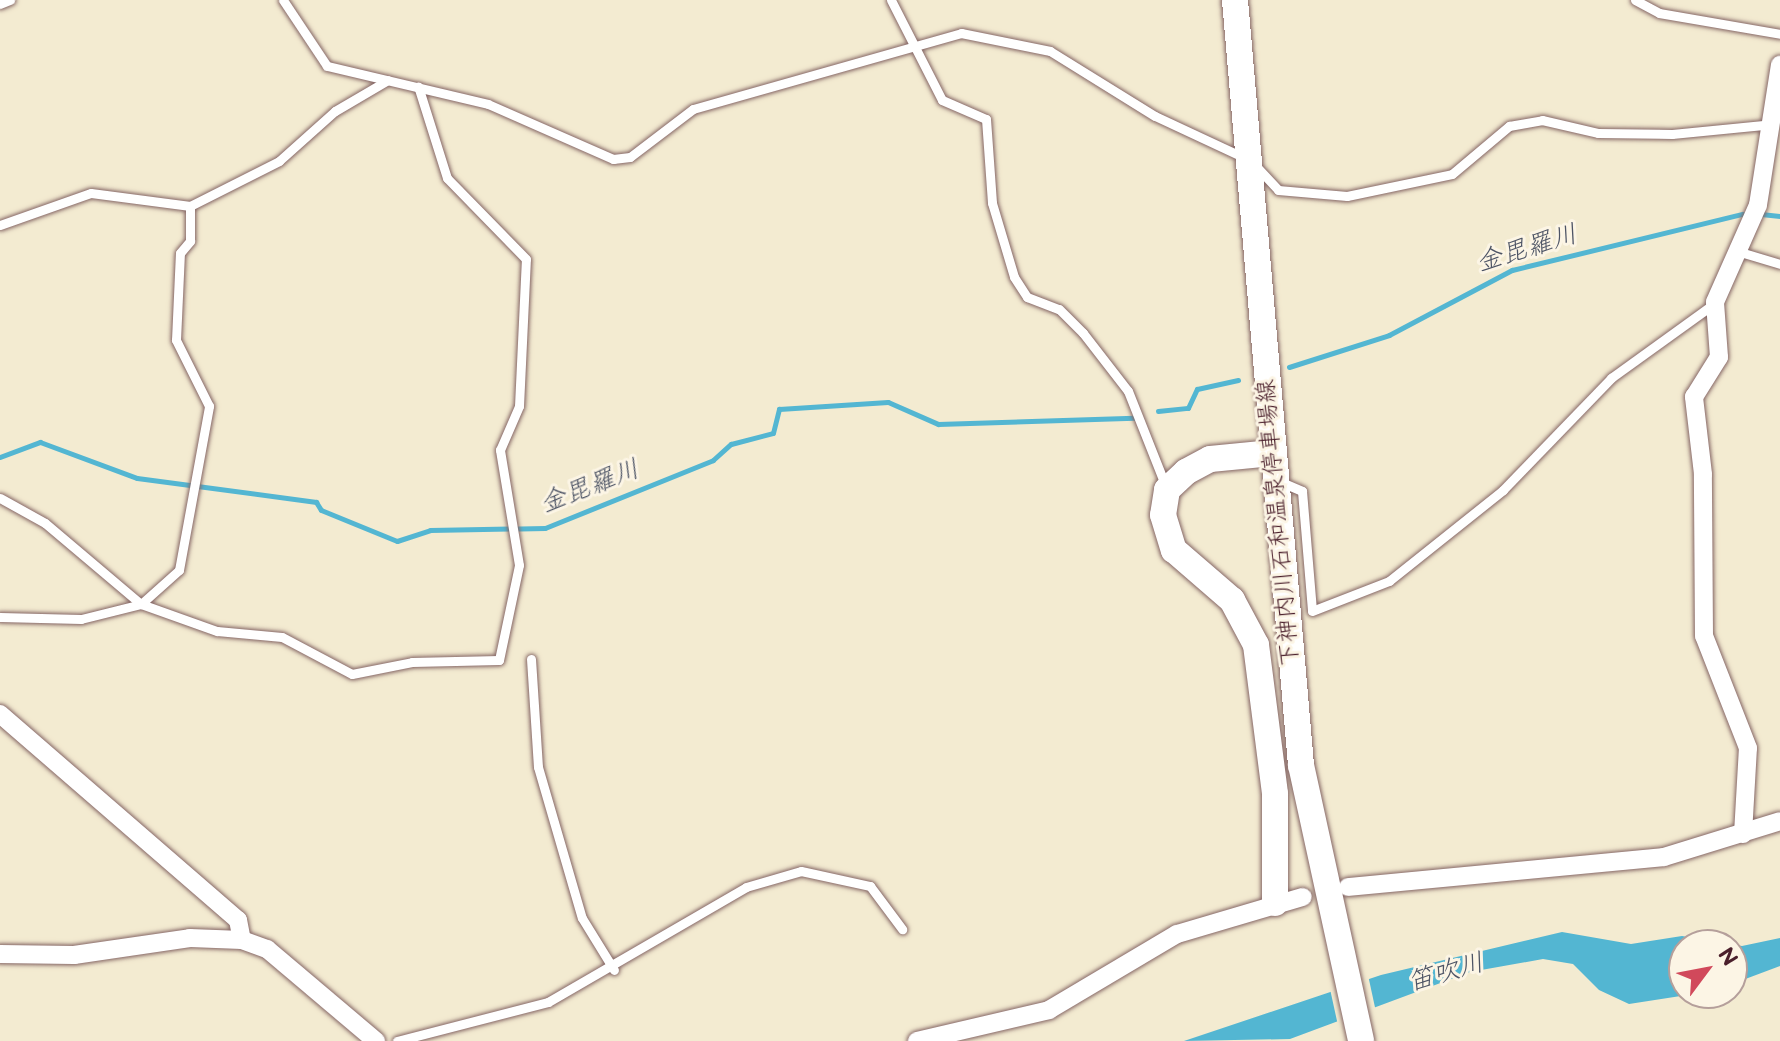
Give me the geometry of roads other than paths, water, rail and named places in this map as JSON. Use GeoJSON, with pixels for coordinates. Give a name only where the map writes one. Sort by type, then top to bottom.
{"type":"FeatureCollection","features":[{"type":"Feature","properties":{"kind":"main road","name":"下神内川石和温泉停車場線"},"geometry":{"type":"LineString","coordinates":[[1235,0],[1301,765],[1361,1041]]}},
{"type":"Feature","properties":{"kind":"main road"},"geometry":{"type":"LineString","coordinates":[[1273,466],[1210,459],[1167,490],[1163,515],[1174,550],[1232,600],[1256,645],[1275,794],[1275,903]]}},
{"type":"Feature","properties":{"kind":"street"},"geometry":{"type":"LineString","coordinates":[[1743,834],[1748,748],[1704,636],[1703,474],[1694,397],[1719,357],[1715,302],[1758,205],[1780,65]]}},
{"type":"Feature","properties":{"kind":"street"},"geometry":{"type":"LineString","coordinates":[[0,714],[238,920],[242,940]]}},
{"type":"Feature","properties":{"kind":"street"},"geometry":{"type":"LineString","coordinates":[[1348,887],[1664,857],[1780,821]]}},
{"type":"Feature","properties":{"kind":"street"},"geometry":{"type":"LineString","coordinates":[[917,1041],[1049,1010],[1177,934],[1303,897]]}},
{"type":"Feature","properties":{"kind":"street"},"geometry":{"type":"LineString","coordinates":[[0,954],[74,955],[190,938],[242,940],[267,949],[376,1041]]}},
{"type":"Feature","properties":{"kind":"lane"},"geometry":{"type":"LineString","coordinates":[[0,4],[10,0]]}},
{"type":"Feature","properties":{"kind":"lane"},"geometry":{"type":"LineString","coordinates":[[283,0],[327,66],[488,104],[613,159],[630,157],[693,109],[919,50],[961,33],[1050,51],[1155,116],[1250,160],[1278,190],[1347,196],[1452,174],[1520,124],[1672,134],[1773,124]]}},
{"type":"Feature","properties":{"kind":"lane"},"geometry":{"type":"LineString","coordinates":[[891,0],[942,100],[986,119],[992,203],[1014,277],[1027,297],[1059,309],[1083,333],[1128,391],[1167,490]]}},
{"type":"Feature","properties":{"kind":"lane"},"geometry":{"type":"LineString","coordinates":[[1635,0],[1659,13],[1780,34]]}},
{"type":"Feature","properties":{"kind":"lane"},"geometry":{"type":"LineString","coordinates":[[0,225],[91,193],[190,206],[279,161],[335,111],[388,80]]}},
{"type":"Feature","properties":{"kind":"lane"},"geometry":{"type":"LineString","coordinates":[[0,498],[45,523],[141,604],[217,631],[282,637],[352,674],[412,662],[499,660],[519,565],[500,450],[519,406],[526,259],[447,178],[418,86]]}},
{"type":"Feature","properties":{"kind":"lane"},"geometry":{"type":"LineString","coordinates":[[0,617],[81,619],[141,604],[179,570],[209,406],[176,340],[190,206]]}},
{"type":"Feature","properties":{"kind":"lane"},"geometry":{"type":"LineString","coordinates":[[1737,251],[1780,264]]}},
{"type":"Feature","properties":{"kind":"lane"},"geometry":{"type":"LineString","coordinates":[[1273,466],[1302,491],[1312,611],[1389,581],[1503,490],[1611,378],[1715,302]]}},
{"type":"Feature","properties":{"kind":"lane"},"geometry":{"type":"LineString","coordinates":[[531,659],[538,767],[582,918],[614,970]]}},
{"type":"Feature","properties":{"kind":"lane"},"geometry":{"type":"LineString","coordinates":[[397,1041],[548,1002],[614,970],[746,887],[801,871],[870,886],[902,929]]}},
{"type":"Feature","properties":{"kind":"water","name":"笛吹川"},"geometry":{"type":"Polygon","coordinates":[[[1562,932],[1631,944],[1668,938],[1668,998],[1629,1004],[1599,990],[1573,964],[1543,959],[1470,972],[1290,1039],[1184,1041],[1381,975],[1562,932]]]}},
{"type":"Feature","properties":{"kind":"water"},"geometry":{"type":"Polygon","coordinates":[[[1780,938],[1780,966],[1748,978],[1748,945],[1780,938]]]}},
{"type":"Feature","properties":{"kind":"waterway","name":"金毘羅川"},"geometry":{"type":"LineString","coordinates":[[1289,367],[1389,335],[1512,270],[1742,214]]}},
{"type":"Feature","properties":{"kind":"waterway","name":"金毘羅川"},"geometry":{"type":"LineString","coordinates":[[1761,214],[1780,216]]}},
{"type":"Feature","properties":{"kind":"waterway","name":"金毘羅川"},"geometry":{"type":"LineString","coordinates":[[1158,411],[1188,408],[1197,389],[1238,380]]}},
{"type":"Feature","properties":{"kind":"waterway","name":"金毘羅川"},"geometry":{"type":"LineString","coordinates":[[0,457],[40,442],[137,478],[316,502],[321,510],[397,541],[430,530],[545,528],[713,460],[731,444],[773,433],[779,409],[888,402],[938,424],[1134,418]]}}]}
